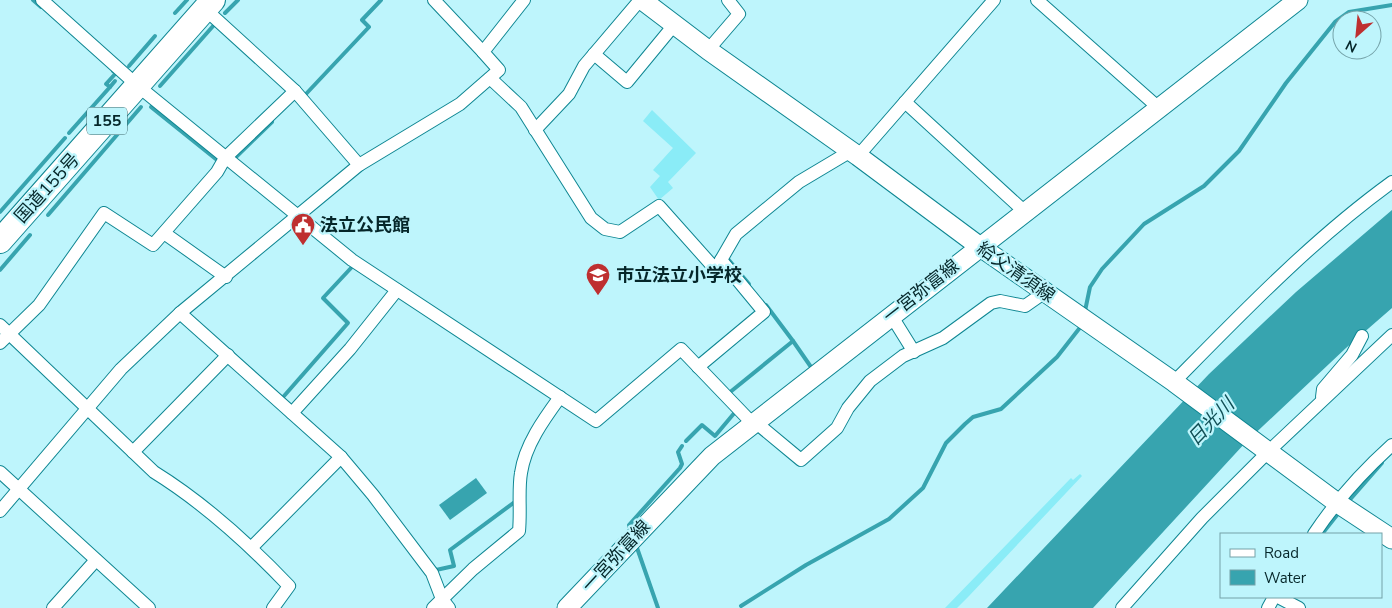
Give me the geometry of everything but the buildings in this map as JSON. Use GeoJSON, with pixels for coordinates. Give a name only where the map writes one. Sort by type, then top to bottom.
{"type":"FeatureCollection","features":[{"type":"Feature","properties":{"kind":"highway","name":"国道155号"},"geometry":{"type":"LineString","coordinates":[[0,242],[138,86],[207,4]]}},
{"type":"Feature","properties":{"kind":"main road","name":"給父清須線"},"geometry":{"type":"LineString","coordinates":[[641,0],[979,246],[1177,384],[1341,505],[1392,539]]}},
{"type":"Feature","properties":{"kind":"main road","name":"一宮弥富線"},"geometry":{"type":"LineString","coordinates":[[567,608],[712,456],[979,246],[1160,109],[1289,2]]}},
{"type":"Feature","properties":{"kind":"street"},"geometry":{"type":"LineString","coordinates":[[42,0],[138,86],[352,260],[596,421],[681,349],[753,422],[801,460],[837,428],[848,408],[870,380],[903,356],[943,338],[992,303],[1000,301],[1025,306],[1045,292]]}},
{"type":"Feature","properties":{"kind":"street"},"geometry":{"type":"LineString","coordinates":[[0,511],[87,407],[127,363],[180,313],[359,166],[460,104],[491,79],[498,70],[434,0]]}},
{"type":"Feature","properties":{"kind":"street"},"geometry":{"type":"LineString","coordinates":[[482,52],[524,0]]}},
{"type":"Feature","properties":{"kind":"street"},"geometry":{"type":"LineString","coordinates":[[536,130],[568,94],[584,66],[641,0]]}},
{"type":"Feature","properties":{"kind":"street"},"geometry":{"type":"LineString","coordinates":[[708,50],[739,14],[728,0]]}},
{"type":"Feature","properties":{"kind":"street"},"geometry":{"type":"LineString","coordinates":[[491,79],[521,108],[591,218],[605,229],[620,232],[659,206],[708,263],[718,271],[721,260],[736,234],[799,182],[854,154],[905,102],[994,0]]}},
{"type":"Feature","properties":{"kind":"street"},"geometry":{"type":"LineString","coordinates":[[1037,0],[1160,109]]}},
{"type":"Feature","properties":{"kind":"street"},"geometry":{"type":"LineString","coordinates":[[207,4],[295,91],[359,166]]}},
{"type":"Feature","properties":{"kind":"street"},"geometry":{"type":"LineString","coordinates":[[594,54],[627,82],[674,25]]}},
{"type":"Feature","properties":{"kind":"street"},"geometry":{"type":"LineString","coordinates":[[273,608],[289,586],[252,547],[182,489],[154,472],[87,407],[3,334],[38,305],[104,213],[154,246],[217,172],[225,158],[295,91]]}},
{"type":"Feature","properties":{"kind":"street"},"geometry":{"type":"LineString","coordinates":[[905,102],[1025,212]]}},
{"type":"Feature","properties":{"kind":"street"},"geometry":{"type":"LineString","coordinates":[[1177,384],[1234,321],[1303,256],[1370,198],[1392,182]]}},
{"type":"Feature","properties":{"kind":"street"},"geometry":{"type":"LineString","coordinates":[[164,233],[226,277]]}},
{"type":"Feature","properties":{"kind":"street"},"geometry":{"type":"LineString","coordinates":[[698,367],[764,312],[721,260]]}},
{"type":"Feature","properties":{"kind":"street"},"geometry":{"type":"LineString","coordinates":[[292,412],[350,348],[397,290]]}},
{"type":"Feature","properties":{"kind":"street"},"geometry":{"type":"LineString","coordinates":[[180,313],[341,457],[373,494],[432,573],[441,605]]}},
{"type":"Feature","properties":{"kind":"street"},"geometry":{"type":"LineString","coordinates":[[891,315],[914,352]]}},
{"type":"Feature","properties":{"kind":"street"},"geometry":{"type":"LineString","coordinates":[[1122,608],[1265,450],[1321,402],[1392,335]]}},
{"type":"Feature","properties":{"kind":"street"},"geometry":{"type":"LineString","coordinates":[[1321,402],[1323,389],[1352,355],[1362,336]]}},
{"type":"Feature","properties":{"kind":"street"},"geometry":{"type":"LineString","coordinates":[[134,452],[228,354]]}},
{"type":"Feature","properties":{"kind":"street"},"geometry":{"type":"LineString","coordinates":[[441,605],[473,569],[519,531],[522,506],[520,473],[542,422],[560,397]]}},
{"type":"Feature","properties":{"kind":"street"},"geometry":{"type":"LineString","coordinates":[[1315,533],[1341,505],[1375,460],[1392,445]]}},
{"type":"Feature","properties":{"kind":"street"},"geometry":{"type":"LineString","coordinates":[[252,547],[341,457]]}},
{"type":"Feature","properties":{"kind":"street"},"geometry":{"type":"LineString","coordinates":[[0,472],[149,608]]}},
{"type":"Feature","properties":{"kind":"street"},"geometry":{"type":"LineString","coordinates":[[53,608],[96,560]]}},
{"type":"Feature","properties":{"kind":"street"},"geometry":{"type":"LineString","coordinates":[[1268,608],[1279,598],[1299,608]]}},
{"type":"Feature","properties":{"kind":"shaded area"},"geometry":{"type":"Polygon","coordinates":[[[652,110],[696,153],[668,182],[673,188],[659,200],[650,187],[660,176],[653,170],[673,148],[643,121],[652,110]]]}},
{"type":"Feature","properties":{"kind":"shaded area"},"geometry":{"type":"Polygon","coordinates":[[[1080,474],[1082,476],[957,608],[945,608],[1071,478],[1073,480],[1080,474]]]}},
{"type":"Feature","properties":{"kind":"water","name":"日光川"},"geometry":{"type":"Polygon","coordinates":[[[1392,210],[1392,308],[1346,348],[1246,442],[1093,608],[987,608],[1209,374],[1296,292],[1392,210]]]}},
{"type":"Feature","properties":{"kind":"water"},"geometry":{"type":"Polygon","coordinates":[[[476,478],[487,493],[450,520],[439,505],[476,478]]]}},
{"type":"Feature","properties":{"kind":"waterway"},"geometry":{"type":"LineString","coordinates":[[33,0],[41,7]]}},
{"type":"Feature","properties":{"kind":"waterway"},"geometry":{"type":"LineString","coordinates":[[175,13],[187,0]]}},
{"type":"Feature","properties":{"kind":"waterway"},"geometry":{"type":"LineString","coordinates":[[225,13],[238,0]]}},
{"type":"Feature","properties":{"kind":"waterway"},"geometry":{"type":"LineString","coordinates":[[305,95],[369,27],[362,20],[381,0]]}},
{"type":"Feature","properties":{"kind":"waterway"},"geometry":{"type":"LineString","coordinates":[[1085,311],[1090,287],[1102,269],[1144,224],[1204,186],[1239,151],[1286,83],[1335,22],[1349,12],[1392,5]]}},
{"type":"Feature","properties":{"kind":"waterway"},"geometry":{"type":"LineString","coordinates":[[160,86],[214,25]]}},
{"type":"Feature","properties":{"kind":"waterway"},"geometry":{"type":"LineString","coordinates":[[129,66],[155,36]]}},
{"type":"Feature","properties":{"kind":"waterway"},"geometry":{"type":"LineString","coordinates":[[69,133],[110,87],[106,84],[116,73],[113,71]]}},
{"type":"Feature","properties":{"kind":"waterway"},"geometry":{"type":"LineString","coordinates":[[110,87],[115,81]]}},
{"type":"Feature","properties":{"kind":"waterway"},"geometry":{"type":"LineString","coordinates":[[48,215],[141,107]]}},
{"type":"Feature","properties":{"kind":"waterway"},"geometry":{"type":"LineString","coordinates":[[151,107],[217,160]]}},
{"type":"Feature","properties":{"kind":"waterway"},"geometry":{"type":"LineString","coordinates":[[236,157],[272,122]]}},
{"type":"Feature","properties":{"kind":"waterway"},"geometry":{"type":"LineString","coordinates":[[0,212],[65,138]]}},
{"type":"Feature","properties":{"kind":"waterway"},"geometry":{"type":"LineString","coordinates":[[0,270],[30,235]]}},
{"type":"Feature","properties":{"kind":"waterway"},"geometry":{"type":"LineString","coordinates":[[728,259],[749,284]]}},
{"type":"Feature","properties":{"kind":"waterway"},"geometry":{"type":"LineString","coordinates":[[284,396],[348,323],[323,298],[351,268]]}},
{"type":"Feature","properties":{"kind":"waterway"},"geometry":{"type":"LineString","coordinates":[[729,393],[793,341],[766,305]]}},
{"type":"Feature","properties":{"kind":"waterway"},"geometry":{"type":"LineString","coordinates":[[741,606],[806,565],[889,519],[923,488],[946,443],[973,417],[1001,409],[1057,357],[1082,325]]}},
{"type":"Feature","properties":{"kind":"waterway"},"geometry":{"type":"LineString","coordinates":[[793,341],[811,367]]}},
{"type":"Feature","properties":{"kind":"waterway"},"geometry":{"type":"LineString","coordinates":[[686,441],[702,425],[715,436],[736,411]]}},
{"type":"Feature","properties":{"kind":"waterway"},"geometry":{"type":"LineString","coordinates":[[630,528],[629,525],[680,468],[682,464],[678,452],[682,446]]}},
{"type":"Feature","properties":{"kind":"waterway"},"geometry":{"type":"LineString","coordinates":[[1347,503],[1382,463]]}},
{"type":"Feature","properties":{"kind":"waterway"},"geometry":{"type":"LineString","coordinates":[[436,570],[454,566],[450,550],[516,501]]}},
{"type":"Feature","properties":{"kind":"waterway"},"geometry":{"type":"LineString","coordinates":[[1323,533],[1341,510]]}},
{"type":"Feature","properties":{"kind":"waterway"},"geometry":{"type":"LineString","coordinates":[[636,545],[658,608]]}},
{"type":"Feature","properties":{"kind":"place","name":"法立公民館"},"geometry":{"type":"Point","coordinates":[303,246]}},
{"type":"Feature","properties":{"kind":"place","name":"市立法立小学校"},"geometry":{"type":"Point","coordinates":[598,296]}}]}
